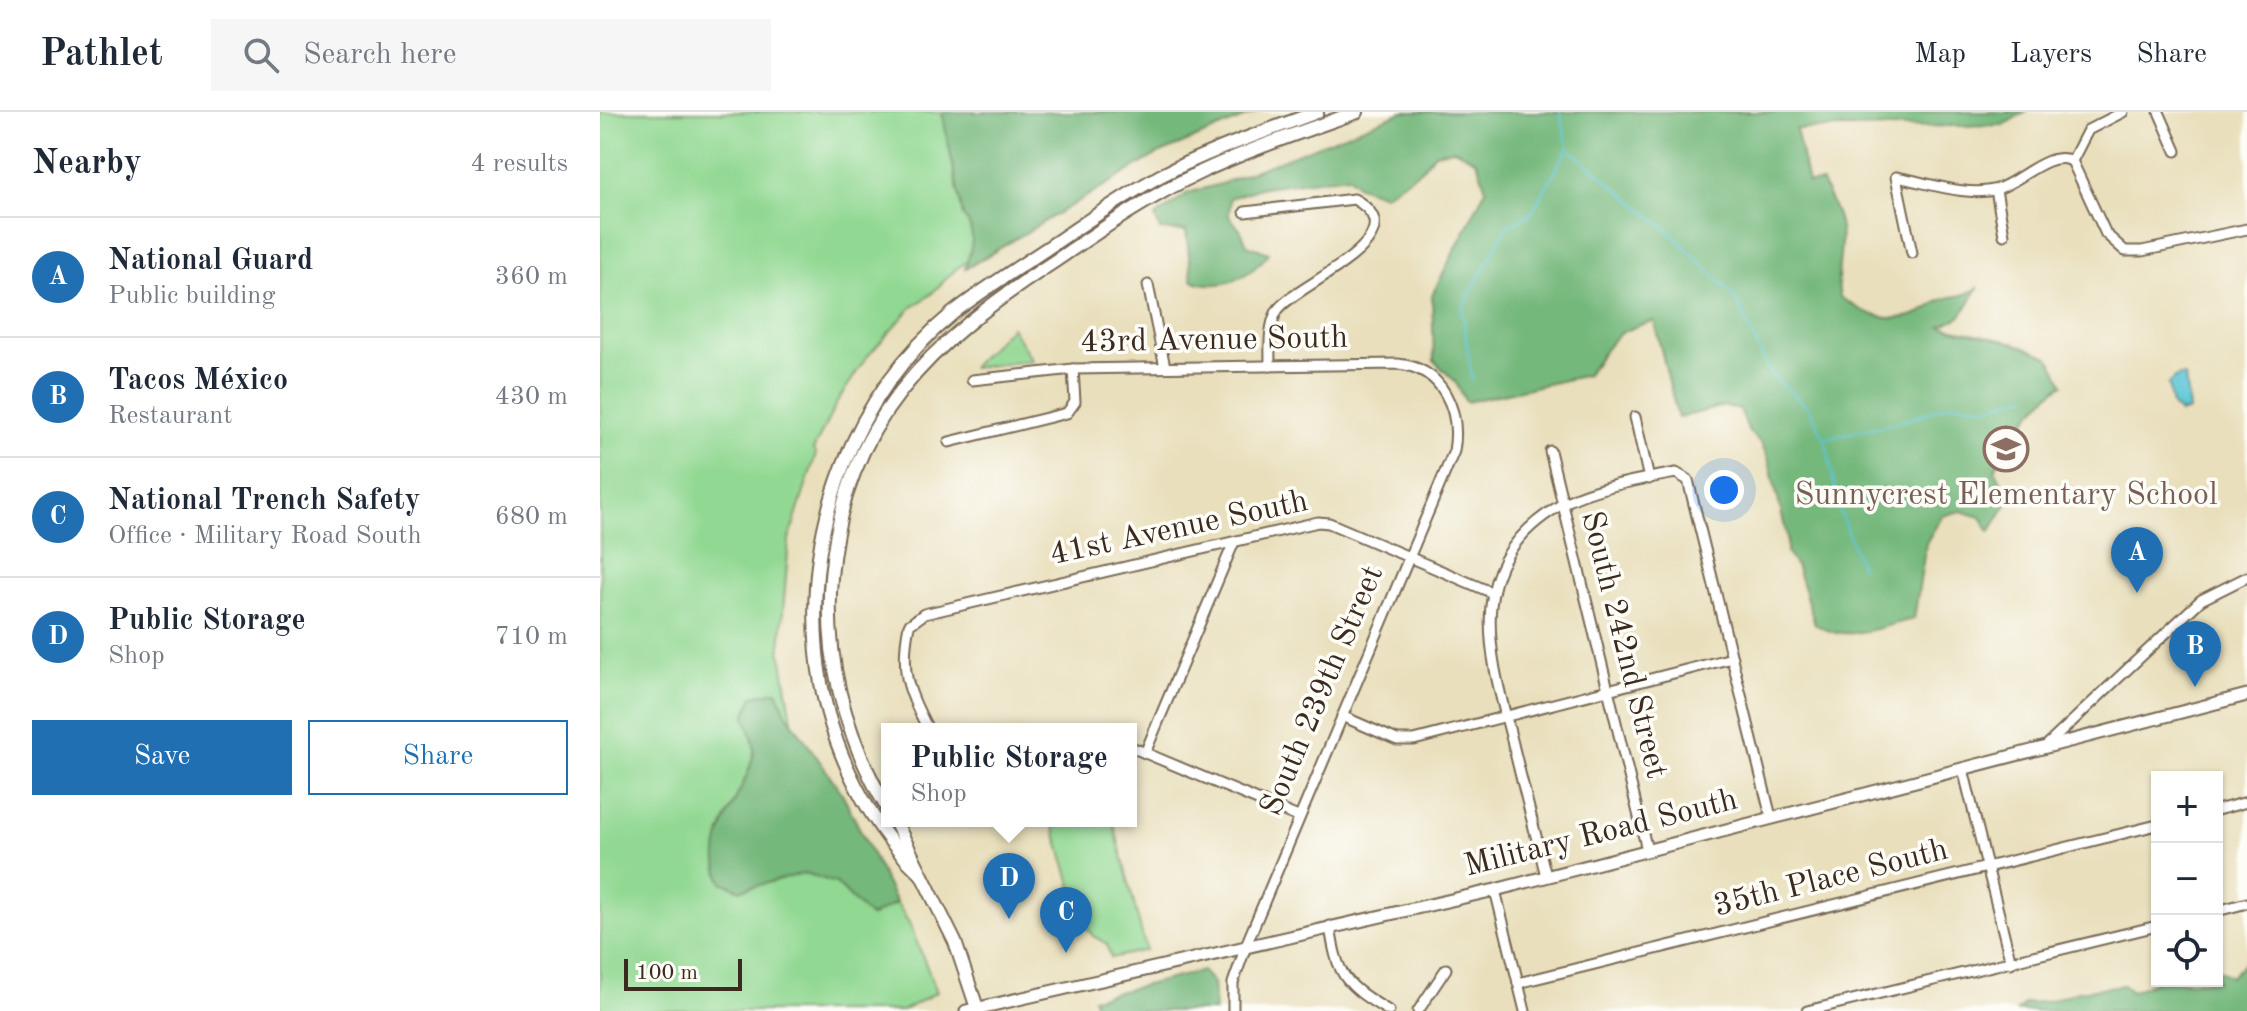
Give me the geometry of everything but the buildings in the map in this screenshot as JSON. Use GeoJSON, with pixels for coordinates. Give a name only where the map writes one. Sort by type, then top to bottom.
{"type":"FeatureCollection","features":[{"type":"Feature","properties":{"kind":"highway"},"geometry":{"type":"LineString","coordinates":[[881,825],[853,777],[836,737],[818,669],[814,615],[828,503],[857,434],[885,387],[921,344],[986,289],[1161,176],[1234,143],[1317,112]]}},
{"type":"Feature","properties":{"kind":"highway"},"geometry":{"type":"LineString","coordinates":[[881,797],[861,762],[843,710],[831,654],[828,609],[833,553],[846,496],[865,450],[889,408],[921,365],[955,331],[1132,210],[1224,162],[1357,112]]}},
{"type":"Feature","properties":{"kind":"highway"},"geometry":{"type":"LineString","coordinates":[[882,827],[896,850],[920,873]]}},
{"type":"Feature","properties":{"kind":"highway"},"geometry":{"type":"LineString","coordinates":[[898,827],[955,942],[974,1010]]}},
{"type":"Feature","properties":{"kind":"main road","name":"Military Road South"},"geometry":{"type":"LineString","coordinates":[[974,1010],[1495,890],[2247,695]]}},
{"type":"Feature","properties":{"kind":"street"},"geometry":{"type":"LineString","coordinates":[[2072,161],[2088,130],[2123,112]]}},
{"type":"Feature","properties":{"kind":"street"},"geometry":{"type":"LineString","coordinates":[[2159,112],[2176,151]]}},
{"type":"Feature","properties":{"kind":"street"},"geometry":{"type":"LineString","coordinates":[[1912,253],[1896,177],[1960,189],[1996,190],[2051,160],[2066,157],[2072,161],[2106,234],[2125,251],[2142,251],[2247,229]]}},
{"type":"Feature","properties":{"kind":"street"},"geometry":{"type":"LineString","coordinates":[[1996,190],[2004,235]]}},
{"type":"Feature","properties":{"kind":"street"},"geometry":{"type":"LineString","coordinates":[[1245,212],[1354,199],[1366,208],[1373,229],[1366,246],[1279,308],[1272,330],[1270,366]]}},
{"type":"Feature","properties":{"kind":"street"},"geometry":{"type":"LineString","coordinates":[[1148,285],[1165,367]]}},
{"type":"Feature","properties":{"kind":"street","name":"43rd Avenue South"},"geometry":{"type":"LineString","coordinates":[[972,380],[1073,369],[1408,365],[1435,379],[1446,393]]}},
{"type":"Feature","properties":{"kind":"street"},"geometry":{"type":"LineString","coordinates":[[949,442],[1067,413],[1075,402],[1073,369]]}},
{"type":"Feature","properties":{"kind":"street","name":"South 239th Street"},"geometry":{"type":"LineString","coordinates":[[1233,1011],[1233,983],[1246,945],[1454,451],[1456,422],[1446,393]]}},
{"type":"Feature","properties":{"kind":"street"},"geometry":{"type":"LineString","coordinates":[[1635,417],[1649,479]]}},
{"type":"Feature","properties":{"kind":"street","name":"South 242nd Street"},"geometry":{"type":"LineString","coordinates":[[1550,451],[1647,850]]}},
{"type":"Feature","properties":{"kind":"street"},"geometry":{"type":"LineString","coordinates":[[1546,876],[1489,647],[1493,593],[1514,548],[1541,519],[1562,504],[1649,479],[1679,473],[1688,480],[1771,817]]}},
{"type":"Feature","properties":{"kind":"street","name":"41st Avenue South"},"geometry":{"type":"LineString","coordinates":[[925,723],[906,681],[909,625],[924,614],[1234,542],[1324,522],[1493,593]]}},
{"type":"Feature","properties":{"kind":"street"},"geometry":{"type":"LineString","coordinates":[[1145,753],[1234,542]]}},
{"type":"Feature","properties":{"kind":"street"},"geometry":{"type":"LineString","coordinates":[[2044,747],[2201,600],[2247,577]]}},
{"type":"Feature","properties":{"kind":"street"},"geometry":{"type":"LineString","coordinates":[[1342,716],[1406,741],[1732,658]]}},
{"type":"Feature","properties":{"kind":"street"},"geometry":{"type":"LineString","coordinates":[[1137,750],[1298,817]]}},
{"type":"Feature","properties":{"kind":"street"},"geometry":{"type":"LineString","coordinates":[[1963,769],[2011,963]]}},
{"type":"Feature","properties":{"kind":"street"},"geometry":{"type":"LineString","coordinates":[[2223,808],[2247,802]]}},
{"type":"Feature","properties":{"kind":"street","name":"35th Place South"},"geometry":{"type":"LineString","coordinates":[[1518,983],[2151,826]]}},
{"type":"Feature","properties":{"kind":"street"},"geometry":{"type":"LineString","coordinates":[[1495,890],[1525,1011]]}},
{"type":"Feature","properties":{"kind":"street"},"geometry":{"type":"LineString","coordinates":[[2223,909],[2247,903]]}},
{"type":"Feature","properties":{"kind":"street"},"geometry":{"type":"LineString","coordinates":[[1330,926],[1334,958],[1343,979],[1389,1011]]}},
{"type":"Feature","properties":{"kind":"street"},"geometry":{"type":"LineString","coordinates":[[1807,1011],[2151,928]]}},
{"type":"Feature","properties":{"kind":"street"},"geometry":{"type":"LineString","coordinates":[[1418,1011],[1446,969]]}},
{"type":"Feature","properties":{"kind":"green space"},"geometry":{"type":"Polygon","coordinates":[[[600,112],[1175,112],[956,269],[930,295],[911,308],[866,358],[837,402],[813,450],[816,454],[789,539],[780,649],[798,741],[909,923],[937,992],[902,1011],[600,1011],[600,112]]]}},
{"type":"Feature","properties":{"kind":"green space"},"geometry":{"type":"Polygon","coordinates":[[[942,112],[1257,112],[1156,155],[965,269],[972,235],[963,216],[942,112]]]}},
{"type":"Feature","properties":{"kind":"green space"},"geometry":{"type":"Polygon","coordinates":[[[1402,112],[2025,112],[2003,125],[1796,129],[1808,183],[1822,182],[1839,223],[1840,297],[1869,313],[1900,318],[1922,312],[1941,300],[1966,294],[1979,287],[1960,317],[1941,326],[2011,342],[2049,357],[2064,384],[2034,410],[1995,469],[2009,501],[1990,532],[1981,517],[1961,511],[1942,516],[1926,543],[1914,619],[1864,632],[1839,633],[1815,624],[1797,568],[1787,553],[1787,536],[1762,444],[1749,432],[1740,410],[1724,406],[1678,418],[1654,321],[1628,329],[1613,339],[1587,375],[1466,402],[1455,381],[1434,361],[1432,295],[1486,189],[1477,161],[1454,149],[1435,153],[1420,171],[1384,195],[1358,186],[1348,176],[1263,187],[1230,198],[1229,216],[1247,245],[1269,253],[1244,275],[1224,283],[1192,280],[1186,231],[1160,230],[1155,217],[1188,193],[1221,184],[1402,112]]]}},
{"type":"Feature","properties":{"kind":"green space"},"geometry":{"type":"Polygon","coordinates":[[[1011,327],[1032,360],[972,368],[975,363],[1011,327]]]}},
{"type":"Feature","properties":{"kind":"green space"},"geometry":{"type":"Polygon","coordinates":[[[777,691],[786,713],[842,793],[896,903],[870,917],[836,883],[805,873],[740,890],[722,882],[717,849],[754,752],[745,716],[753,696],[777,691]]]}},
{"type":"Feature","properties":{"kind":"green space"},"geometry":{"type":"Polygon","coordinates":[[[1054,827],[1115,827],[1146,950],[1111,958],[1107,944],[1093,936],[1083,923],[1054,827]]]}},
{"type":"Feature","properties":{"kind":"green space"},"geometry":{"type":"Polygon","coordinates":[[[2247,960],[2247,1011],[2017,1011],[2025,1004],[2048,1001],[2079,991],[2123,985],[2131,992],[2151,984],[2151,987],[2223,987],[2223,972],[2231,977],[2247,960]]]}},
{"type":"Feature","properties":{"kind":"green space"},"geometry":{"type":"Polygon","coordinates":[[[1202,971],[1213,983],[1215,1011],[1098,1011],[1093,998],[1202,971]]]}},
{"type":"Feature","properties":{"kind":"water"},"geometry":{"type":"Polygon","coordinates":[[[2178,376],[2185,376],[2189,410],[2180,413],[2172,406],[2168,384],[2178,376]]]}},
{"type":"Feature","properties":{"kind":"waterway"},"geometry":{"type":"LineString","coordinates":[[1560,112],[1568,148],[1670,232],[1735,297],[1771,375],[1809,408],[1825,439],[1840,512],[1861,568]]}},
{"type":"Feature","properties":{"kind":"waterway"},"geometry":{"type":"LineString","coordinates":[[1472,380],[1462,308],[1508,225],[1531,214],[1568,148]]}},
{"type":"Feature","properties":{"kind":"waterway"},"geometry":{"type":"LineString","coordinates":[[1826,438],[1904,421],[1953,403],[1986,407],[2027,396]]}},
{"type":"Feature","properties":{"kind":"place","name":"Sunnycrest Elementary School"},"geometry":{"type":"Point","coordinates":[2006,449]}},
{"type":"Feature","properties":{"kind":"place","name":"National Guard"},"geometry":{"type":"Point","coordinates":[2137,593]}},
{"type":"Feature","properties":{"kind":"place","name":"Tacos México"},"geometry":{"type":"Point","coordinates":[2195,687]}},
{"type":"Feature","properties":{"kind":"place","name":"Public Storage"},"geometry":{"type":"Point","coordinates":[1009,919]}},
{"type":"Feature","properties":{"kind":"place","name":"National Trench Safety"},"geometry":{"type":"Point","coordinates":[1066,953]}}]}
